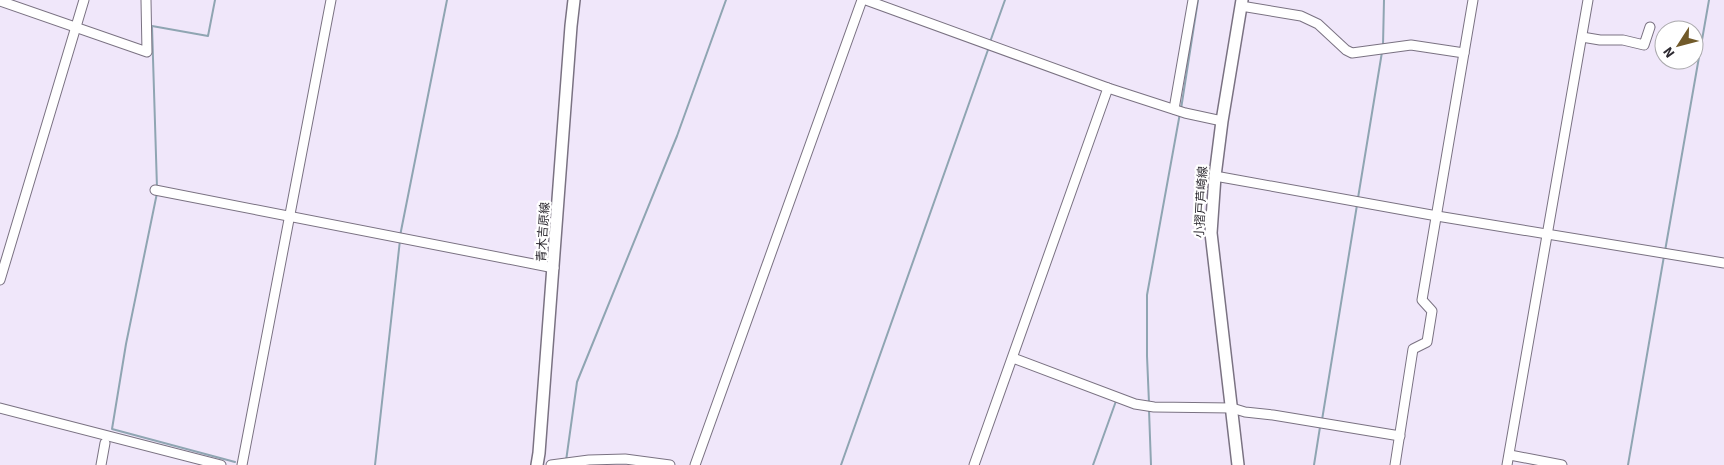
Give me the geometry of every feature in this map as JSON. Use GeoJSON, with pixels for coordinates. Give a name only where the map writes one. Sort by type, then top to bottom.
{"type":"FeatureCollection","features":[{"type":"Feature","properties":{"kind":"main road","name":"青木吉原線"},"geometry":{"type":"LineString","coordinates":[[537,465],[574,0]]}},
{"type":"Feature","properties":{"kind":"main road","name":"小摺戸芦崎線"},"geometry":{"type":"LineString","coordinates":[[1238,465],[1211,233],[1215,176],[1222,120],[1241,3]]}},
{"type":"Feature","properties":{"kind":"street"},"geometry":{"type":"LineString","coordinates":[[0,280],[84,0]]}},
{"type":"Feature","properties":{"kind":"street"},"geometry":{"type":"LineString","coordinates":[[0,1],[148,52],[146,0]]}},
{"type":"Feature","properties":{"kind":"street"},"geometry":{"type":"LineString","coordinates":[[242,465],[331,0]]}},
{"type":"Feature","properties":{"kind":"street"},"geometry":{"type":"LineString","coordinates":[[695,465],[862,0]]}},
{"type":"Feature","properties":{"kind":"street"},"geometry":{"type":"LineString","coordinates":[[866,0],[1108,88],[1174,109],[1222,120]]}},
{"type":"Feature","properties":{"kind":"street"},"geometry":{"type":"LineString","coordinates":[[1174,109],[1192,0]]}},
{"type":"Feature","properties":{"kind":"street"},"geometry":{"type":"LineString","coordinates":[[1395,465],[1414,349],[1427,342],[1432,312],[1422,300],[1473,0]]}},
{"type":"Feature","properties":{"kind":"street"},"geometry":{"type":"LineString","coordinates":[[1507,465],[1588,0]]}},
{"type":"Feature","properties":{"kind":"street"},"geometry":{"type":"LineString","coordinates":[[1241,3],[1301,16],[1318,24],[1346,50],[1352,53],[1411,46],[1464,53]]}},
{"type":"Feature","properties":{"kind":"street"},"geometry":{"type":"LineString","coordinates":[[1582,37],[1600,40],[1623,40],[1644,45],[1650,28]]}},
{"type":"Feature","properties":{"kind":"street"},"geometry":{"type":"LineString","coordinates":[[974,465],[1108,88]]}},
{"type":"Feature","properties":{"kind":"street"},"geometry":{"type":"LineString","coordinates":[[1215,176],[1437,216],[1724,263]]}},
{"type":"Feature","properties":{"kind":"street"},"geometry":{"type":"LineString","coordinates":[[155,190],[554,268]]}},
{"type":"Feature","properties":{"kind":"street"},"geometry":{"type":"LineString","coordinates":[[1013,358],[1135,404],[1154,407],[1232,408],[1245,412],[1400,436]]}},
{"type":"Feature","properties":{"kind":"street"},"geometry":{"type":"LineString","coordinates":[[0,408],[221,465]]}},
{"type":"Feature","properties":{"kind":"street"},"geometry":{"type":"LineString","coordinates":[[101,465],[106,443]]}},
{"type":"Feature","properties":{"kind":"street"},"geometry":{"type":"LineString","coordinates":[[1510,455],[1562,465]]}},
{"type":"Feature","properties":{"kind":"street"},"geometry":{"type":"LineString","coordinates":[[551,465],[589,460],[625,459],[670,465]]}},
{"type":"Feature","properties":{"kind":"waterway"},"geometry":{"type":"LineString","coordinates":[[157,188],[152,26],[208,36],[215,0]]}},
{"type":"Feature","properties":{"kind":"waterway"},"geometry":{"type":"LineString","coordinates":[[400,236],[447,0]]}},
{"type":"Feature","properties":{"kind":"waterway"},"geometry":{"type":"LineString","coordinates":[[566,461],[577,382],[677,136],[726,0]]}},
{"type":"Feature","properties":{"kind":"waterway"},"geometry":{"type":"LineString","coordinates":[[990,42],[1005,0]]}},
{"type":"Feature","properties":{"kind":"waterway"},"geometry":{"type":"LineString","coordinates":[[1181,109],[1198,0]]}},
{"type":"Feature","properties":{"kind":"waterway"},"geometry":{"type":"LineString","coordinates":[[1383,45],[1384,0]]}},
{"type":"Feature","properties":{"kind":"waterway"},"geometry":{"type":"LineString","coordinates":[[1665,251],[1709,0]]}},
{"type":"Feature","properties":{"kind":"waterway"},"geometry":{"type":"LineString","coordinates":[[841,465],[989,47]]}},
{"type":"Feature","properties":{"kind":"waterway"},"geometry":{"type":"LineString","coordinates":[[1358,198],[1382,52]]}},
{"type":"Feature","properties":{"kind":"waterway"},"geometry":{"type":"LineString","coordinates":[[1149,403],[1147,295],[1180,113]]}},
{"type":"Feature","properties":{"kind":"waterway"},"geometry":{"type":"LineString","coordinates":[[157,193],[126,344],[112,429],[235,462]]}},
{"type":"Feature","properties":{"kind":"waterway"},"geometry":{"type":"LineString","coordinates":[[1322,420],[1357,205]]}},
{"type":"Feature","properties":{"kind":"waterway"},"geometry":{"type":"LineString","coordinates":[[375,465],[400,240]]}},
{"type":"Feature","properties":{"kind":"waterway"},"geometry":{"type":"LineString","coordinates":[[1628,465],[1664,256]]}},
{"type":"Feature","properties":{"kind":"waterway"},"geometry":{"type":"LineString","coordinates":[[1093,465],[1116,401]]}},
{"type":"Feature","properties":{"kind":"waterway"},"geometry":{"type":"LineString","coordinates":[[1149,410],[1151,465]]}},
{"type":"Feature","properties":{"kind":"waterway"},"geometry":{"type":"LineString","coordinates":[[1314,465],[1320,427]]}}]}
